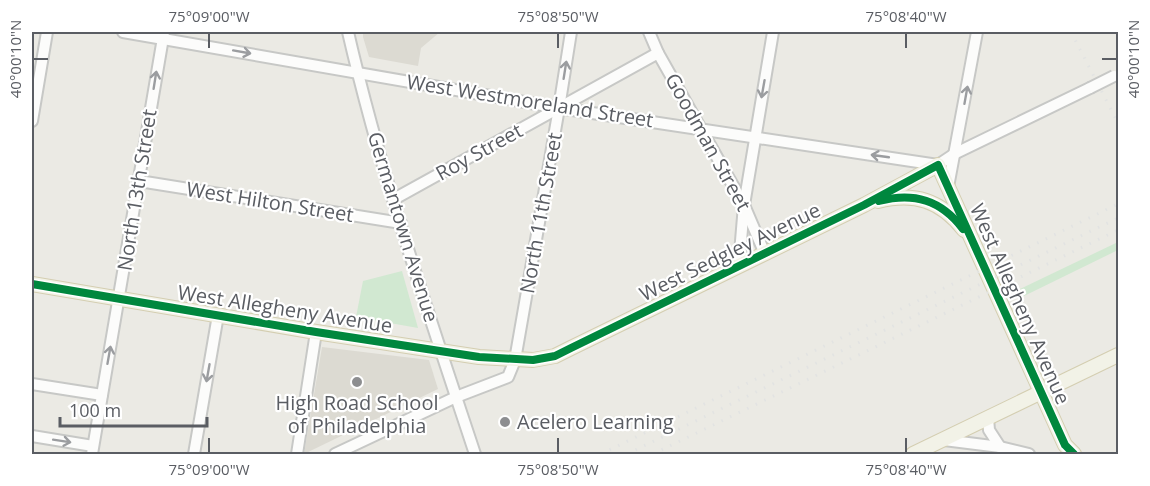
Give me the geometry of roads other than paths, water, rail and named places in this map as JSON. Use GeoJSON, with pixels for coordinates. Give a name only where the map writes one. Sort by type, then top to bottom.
{"type":"FeatureCollection","features":[{"type":"Feature","properties":{"kind":"main road","name":"West Allegheny Avenue"},"geometry":{"type":"LineString","coordinates":[[938,165],[1065,445],[1074,454]]}},
{"type":"Feature","properties":{"kind":"main road","name":"West Sedgley Avenue"},"geometry":{"type":"LineString","coordinates":[[533,360],[555,356],[864,205],[938,165]]}},
{"type":"Feature","properties":{"kind":"main road"},"geometry":{"type":"LineString","coordinates":[[864,205],[908,196],[918,197],[938,207],[957,221],[973,243]]}},
{"type":"Feature","properties":{"kind":"main road","name":"West Allegheny Avenue"},"geometry":{"type":"LineString","coordinates":[[32,284],[479,357],[533,360]]}},
{"type":"Feature","properties":{"kind":"main road"},"geometry":{"type":"LineString","coordinates":[[913,454],[1119,355]]}},
{"type":"Feature","properties":{"kind":"street"},"geometry":{"type":"LineString","coordinates":[[32,121],[47,32]]}},
{"type":"Feature","properties":{"kind":"street","name":"West Westmoreland Street"},"geometry":{"type":"LineString","coordinates":[[123,32],[163,35],[559,108],[938,165]]}},
{"type":"Feature","properties":{"kind":"street","name":"Germantown Avenue"},"geometry":{"type":"LineString","coordinates":[[348,32],[357,72],[401,223],[475,454]]}},
{"type":"Feature","properties":{"kind":"street","name":"North 11th Street"},"geometry":{"type":"LineString","coordinates":[[515,360],[571,32]]}},
{"type":"Feature","properties":{"kind":"street","name":"Goodman Street"},"geometry":{"type":"LineString","coordinates":[[649,32],[658,53],[744,205],[765,254]]}},
{"type":"Feature","properties":{"kind":"street"},"geometry":{"type":"LineString","coordinates":[[739,266],[744,205],[773,32]]}},
{"type":"Feature","properties":{"kind":"street"},"geometry":{"type":"LineString","coordinates":[[948,187],[956,153],[976,32]]}},
{"type":"Feature","properties":{"kind":"street","name":"North 13th Street"},"geometry":{"type":"LineString","coordinates":[[93,450],[163,35]]}},
{"type":"Feature","properties":{"kind":"street","name":"Roy Street"},"geometry":{"type":"LineString","coordinates":[[394,199],[658,53]]}},
{"type":"Feature","properties":{"kind":"street","name":"West Sedgley Avenue"},"geometry":{"type":"LineString","coordinates":[[938,165],[956,153],[1116,75]]}},
{"type":"Feature","properties":{"kind":"street","name":"West Hilton Street"},"geometry":{"type":"LineString","coordinates":[[139,181],[401,223]]}},
{"type":"Feature","properties":{"kind":"street"},"geometry":{"type":"LineString","coordinates":[[194,454],[218,315]]}},
{"type":"Feature","properties":{"kind":"street"},"geometry":{"type":"LineString","coordinates":[[297,454],[316,332]]}},
{"type":"Feature","properties":{"kind":"street"},"geometry":{"type":"LineString","coordinates":[[335,454],[456,397],[508,377],[515,360]]}},
{"type":"Feature","properties":{"kind":"street"},"geometry":{"type":"LineString","coordinates":[[32,384],[102,395]]}},
{"type":"Feature","properties":{"kind":"street"},"geometry":{"type":"LineString","coordinates":[[988,418],[989,430],[1000,447]]}},
{"type":"Feature","properties":{"kind":"street"},"geometry":{"type":"LineString","coordinates":[[32,436],[93,450]]}},
{"type":"Feature","properties":{"kind":"street"},"geometry":{"type":"LineString","coordinates":[[944,440],[968,449],[1000,447],[1029,454]]}},
{"type":"Feature","properties":{"kind":"railway"},"geometry":{"type":"LineString","coordinates":[[1071,32],[1118,123]]}},
{"type":"Feature","properties":{"kind":"railway"},"geometry":{"type":"LineString","coordinates":[[601,454],[1118,204]]}},
{"type":"Feature","properties":{"kind":"railway"},"geometry":{"type":"LineString","coordinates":[[627,454],[1118,218]]}},
{"type":"Feature","properties":{"kind":"railway"},"geometry":{"type":"LineString","coordinates":[[653,454],[1118,230]]}},
{"type":"Feature","properties":{"kind":"place","name":"High Road School of Philadelphia"},"geometry":{"type":"Point","coordinates":[357,382]}},
{"type":"Feature","properties":{"kind":"place","name":"Acelero Learning"},"geometry":{"type":"Point","coordinates":[505,422]}}]}
